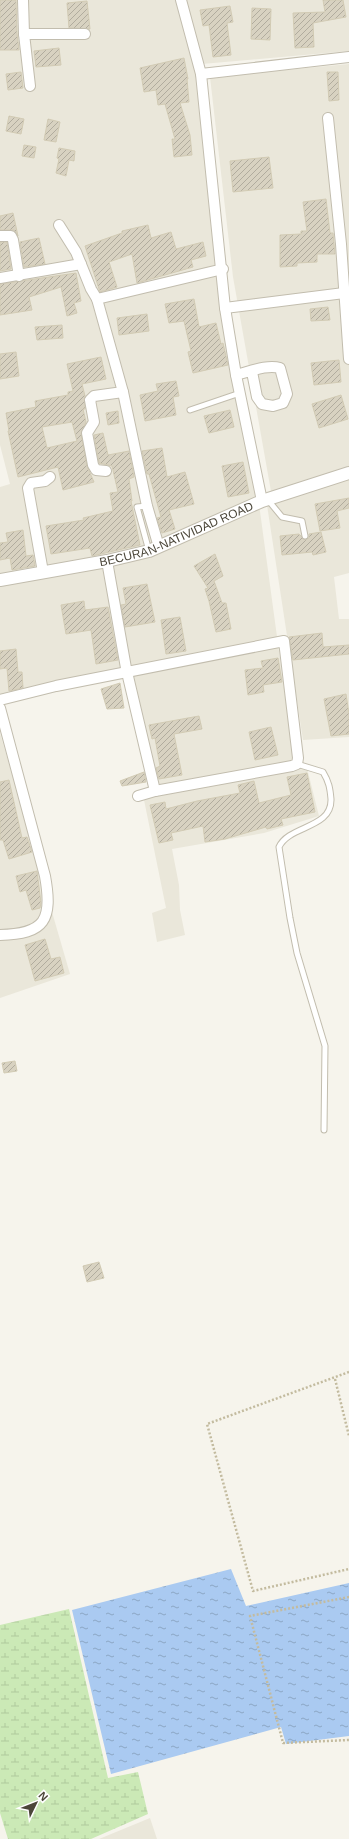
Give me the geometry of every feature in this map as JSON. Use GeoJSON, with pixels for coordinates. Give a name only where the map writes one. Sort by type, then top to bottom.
{"type":"FeatureCollection","features":[{"type":"Feature","properties":{"kind":"street"},"geometry":{"type":"LineString","coordinates":[[23,0],[24,34],[30,86]]}},
{"type":"Feature","properties":{"kind":"street"},"geometry":{"type":"LineString","coordinates":[[181,0],[201,74],[225,308],[236,376],[265,500]]}},
{"type":"Feature","properties":{"kind":"street"},"geometry":{"type":"LineString","coordinates":[[24,34],[85,34]]}},
{"type":"Feature","properties":{"kind":"street"},"geometry":{"type":"LineString","coordinates":[[201,74],[349,57]]}},
{"type":"Feature","properties":{"kind":"street"},"geometry":{"type":"LineString","coordinates":[[328,118],[346,289],[349,359]]}},
{"type":"Feature","properties":{"kind":"street"},"geometry":{"type":"LineString","coordinates":[[59,225],[70,241],[91,289],[97,299],[123,392],[147,506],[154,549]]}},
{"type":"Feature","properties":{"kind":"street"},"geometry":{"type":"LineString","coordinates":[[0,236],[11,236],[14,240],[18,276]]}},
{"type":"Feature","properties":{"kind":"street"},"geometry":{"type":"LineString","coordinates":[[0,278],[81,264]]}},
{"type":"Feature","properties":{"kind":"street"},"geometry":{"type":"LineString","coordinates":[[97,299],[222,269]]}},
{"type":"Feature","properties":{"kind":"street"},"geometry":{"type":"LineString","coordinates":[[225,308],[346,289]]}},
{"type":"Feature","properties":{"kind":"street"},"geometry":{"type":"LineString","coordinates":[[236,376],[252,372]]}},
{"type":"Feature","properties":{"kind":"street"},"geometry":{"type":"LineString","coordinates":[[106,471],[96,470],[93,465],[87,433],[94,422],[90,400],[94,396],[123,392]]}},
{"type":"Feature","properties":{"kind":"street","name":"BECURAN-NATIVIDAD ROAD"},"geometry":{"type":"LineString","coordinates":[[0,580],[107,561],[154,549],[265,500],[349,473]]}},
{"type":"Feature","properties":{"kind":"street"},"geometry":{"type":"LineString","coordinates":[[43,572],[28,488],[31,483],[45,481],[50,477]]}},
{"type":"Feature","properties":{"kind":"street"},"geometry":{"type":"LineString","coordinates":[[107,561],[127,672],[155,791]]}},
{"type":"Feature","properties":{"kind":"street"},"geometry":{"type":"LineString","coordinates":[[0,700],[127,672],[284,641],[298,758],[297,764],[216,782],[155,791],[138,796]]}},
{"type":"Feature","properties":{"kind":"street"},"geometry":{"type":"LineString","coordinates":[[0,708],[45,876],[49,899],[46,915],[37,928],[20,935],[0,935]]}},
{"type":"Feature","properties":{"kind":"lane"},"geometry":{"type":"LineString","coordinates":[[190,410],[241,393]]}},
{"type":"Feature","properties":{"kind":"lane"},"geometry":{"type":"LineString","coordinates":[[265,500],[282,517],[302,521],[305,536]]}},
{"type":"Feature","properties":{"kind":"lane"},"geometry":{"type":"LineString","coordinates":[[297,764],[323,772],[330,783],[331,807],[324,817],[311,826],[288,836],[282,840],[279,847],[297,953],[325,1046],[324,1130]]}},
{"type":"Feature","properties":{"kind":"path"},"geometry":{"type":"LineString","coordinates":[[349,1372],[335,1379],[207,1424],[253,1591],[349,1569]]}},
{"type":"Feature","properties":{"kind":"path"},"geometry":{"type":"LineString","coordinates":[[335,1379],[349,1436]]}},
{"type":"Feature","properties":{"kind":"path"},"geometry":{"type":"LineString","coordinates":[[349,1597],[250,1616],[283,1743],[349,1740]]}},
{"type":"Feature","properties":{"kind":"shaded area"},"geometry":{"type":"Polygon","coordinates":[[[0,0],[181,0],[197,68],[225,253],[219,277],[259,499],[164,543],[0,578],[0,487],[10,484],[0,445],[0,0]]]}},
{"type":"Feature","properties":{"kind":"shaded area"},"geometry":{"type":"Polygon","coordinates":[[[186,0],[349,0],[349,51],[202,64],[186,0]]]}},
{"type":"Feature","properties":{"kind":"shaded area"},"geometry":{"type":"Polygon","coordinates":[[[349,64],[349,470],[272,497],[233,277],[210,77],[349,64]]]}},
{"type":"Feature","properties":{"kind":"shaded area"},"geometry":{"type":"Polygon","coordinates":[[[349,475],[349,573],[334,577],[339,619],[349,619],[349,737],[303,740],[267,505],[349,475]]]}},
{"type":"Feature","properties":{"kind":"shaded area"},"geometry":{"type":"Polygon","coordinates":[[[259,504],[294,762],[159,786],[134,690],[133,670],[66,684],[2,705],[0,696],[0,582],[100,564],[259,504]]]}},
{"type":"Feature","properties":{"kind":"shaded area"},"geometry":{"type":"Polygon","coordinates":[[[0,733],[70,974],[0,998],[0,733]]]}},
{"type":"Feature","properties":{"kind":"shaded area"},"geometry":{"type":"Polygon","coordinates":[[[307,768],[319,816],[264,833],[172,849],[179,885],[180,910],[185,935],[157,942],[152,913],[166,908],[143,795],[216,785],[307,768]]]}},
{"type":"Feature","properties":{"kind":"shaded area"},"geometry":{"type":"Polygon","coordinates":[[[150,1818],[157,1839],[99,1839],[150,1818]]]}},
{"type":"Feature","properties":{"kind":"green space"},"geometry":{"type":"Polygon","coordinates":[[[69,1609],[108,1778],[138,1772],[148,1814],[91,1839],[8,1839],[0,1813],[0,1625],[69,1609]]]}},
{"type":"Feature","properties":{"kind":"water"},"geometry":{"type":"Polygon","coordinates":[[[231,1569],[246,1606],[349,1583],[349,1736],[286,1744],[281,1727],[111,1774],[72,1610],[231,1569]]]}},
{"type":"Feature","properties":{"kind":"building"},"geometry":{"type":"Polygon","coordinates":[[[0,0],[16,0],[19,50],[0,50],[0,0]]]}},
{"type":"Feature","properties":{"kind":"building"},"geometry":{"type":"Polygon","coordinates":[[[323,0],[343,0],[346,17],[313,23],[314,47],[295,48],[293,13],[325,12],[323,0]]]}},
{"type":"Feature","properties":{"kind":"building"},"geometry":{"type":"Polygon","coordinates":[[[87,1],[90,29],[69,28],[67,3],[87,1]]]}},
{"type":"Feature","properties":{"kind":"building"},"geometry":{"type":"Polygon","coordinates":[[[230,6],[233,22],[227,23],[231,55],[213,57],[209,25],[203,26],[200,10],[230,6]]]}},
{"type":"Feature","properties":{"kind":"building"},"geometry":{"type":"Polygon","coordinates":[[[252,8],[271,9],[270,40],[251,39],[252,8]]]}},
{"type":"Feature","properties":{"kind":"building"},"geometry":{"type":"Polygon","coordinates":[[[59,48],[61,65],[36,67],[34,51],[59,48]]]}},
{"type":"Feature","properties":{"kind":"building"},"geometry":{"type":"Polygon","coordinates":[[[184,58],[188,79],[189,102],[180,103],[190,135],[192,155],[174,157],[172,139],[175,139],[165,104],[158,105],[156,90],[144,92],[140,68],[184,58]]]}},
{"type":"Feature","properties":{"kind":"building"},"geometry":{"type":"Polygon","coordinates":[[[21,72],[23,88],[8,90],[6,74],[21,72]]]}},
{"type":"Feature","properties":{"kind":"building"},"geometry":{"type":"Polygon","coordinates":[[[327,72],[338,72],[339,100],[329,101],[327,72]]]}},
{"type":"Feature","properties":{"kind":"building"},"geometry":{"type":"Polygon","coordinates":[[[9,116],[24,119],[21,134],[6,131],[9,116]]]}},
{"type":"Feature","properties":{"kind":"building"},"geometry":{"type":"Polygon","coordinates":[[[48,119],[60,122],[56,142],[44,140],[48,119]]]}},
{"type":"Feature","properties":{"kind":"building"},"geometry":{"type":"Polygon","coordinates":[[[24,145],[36,147],[34,158],[22,156],[24,145]]]}},
{"type":"Feature","properties":{"kind":"building"},"geometry":{"type":"Polygon","coordinates":[[[59,148],[75,151],[74,161],[69,160],[66,176],[56,173],[59,159],[57,158],[59,148]]]}},
{"type":"Feature","properties":{"kind":"building"},"geometry":{"type":"Polygon","coordinates":[[[269,157],[273,188],[233,192],[230,161],[269,157]]]}},
{"type":"Feature","properties":{"kind":"building"},"geometry":{"type":"Polygon","coordinates":[[[326,199],[330,233],[333,233],[335,254],[317,254],[317,262],[297,263],[297,266],[280,267],[280,235],[301,234],[301,231],[307,231],[303,202],[326,199]]]}},
{"type":"Feature","properties":{"kind":"building"},"geometry":{"type":"Polygon","coordinates":[[[13,213],[18,236],[14,230],[0,230],[0,216],[13,213]]]}},
{"type":"Feature","properties":{"kind":"building"},"geometry":{"type":"Polygon","coordinates":[[[148,225],[151,238],[171,232],[176,249],[203,242],[206,256],[191,260],[193,267],[137,283],[132,254],[109,262],[117,287],[100,292],[85,246],[122,233],[122,231],[148,225]]]}},
{"type":"Feature","properties":{"kind":"building"},"geometry":{"type":"Polygon","coordinates":[[[39,238],[45,264],[24,267],[20,242],[39,238]]]}},
{"type":"Feature","properties":{"kind":"building"},"geometry":{"type":"Polygon","coordinates":[[[0,242],[7,242],[11,269],[0,271],[0,242]]]}},
{"type":"Feature","properties":{"kind":"building"},"geometry":{"type":"Polygon","coordinates":[[[76,273],[81,301],[74,303],[77,313],[67,316],[61,287],[29,297],[32,310],[0,315],[0,284],[76,273]]]}},
{"type":"Feature","properties":{"kind":"building"},"geometry":{"type":"Polygon","coordinates":[[[194,299],[199,327],[216,323],[221,344],[223,343],[228,365],[193,373],[188,352],[191,351],[184,321],[169,323],[165,304],[194,299]]]}},
{"type":"Feature","properties":{"kind":"building"},"geometry":{"type":"Polygon","coordinates":[[[328,307],[330,320],[311,321],[310,309],[328,307]]]}},
{"type":"Feature","properties":{"kind":"building"},"geometry":{"type":"Polygon","coordinates":[[[147,314],[149,331],[119,335],[117,318],[147,314]]]}},
{"type":"Feature","properties":{"kind":"building"},"geometry":{"type":"Polygon","coordinates":[[[62,325],[63,338],[37,340],[35,327],[62,325]]]}},
{"type":"Feature","properties":{"kind":"building"},"geometry":{"type":"Polygon","coordinates":[[[16,352],[19,376],[0,379],[0,354],[16,352]]]}},
{"type":"Feature","properties":{"kind":"building"},"geometry":{"type":"Polygon","coordinates":[[[101,357],[106,379],[82,384],[85,396],[85,409],[83,409],[86,422],[81,434],[87,466],[94,482],[63,490],[58,467],[18,477],[8,431],[6,413],[36,407],[35,401],[68,395],[68,392],[73,391],[67,364],[101,357]],[[72,422],[42,427],[47,448],[77,441],[72,422]]]}},
{"type":"Feature","properties":{"kind":"building"},"geometry":{"type":"Polygon","coordinates":[[[339,360],[341,382],[314,385],[311,363],[339,360]]]}},
{"type":"Feature","properties":{"kind":"building"},"geometry":{"type":"Polygon","coordinates":[[[176,381],[179,396],[173,397],[176,415],[145,421],[140,395],[158,391],[156,384],[176,381]]]}},
{"type":"Feature","properties":{"kind":"building"},"geometry":{"type":"Polygon","coordinates":[[[341,395],[348,419],[319,428],[312,404],[341,395]]]}},
{"type":"Feature","properties":{"kind":"building"},"geometry":{"type":"Polygon","coordinates":[[[230,410],[234,427],[209,433],[204,416],[230,410]]]}},
{"type":"Feature","properties":{"kind":"building"},"geometry":{"type":"Polygon","coordinates":[[[118,411],[119,423],[108,425],[106,413],[118,411]]]}},
{"type":"Feature","properties":{"kind":"building"},"geometry":{"type":"Polygon","coordinates":[[[103,433],[108,455],[129,451],[134,477],[129,479],[131,501],[140,545],[92,556],[90,548],[51,554],[46,526],[84,520],[83,518],[113,511],[110,493],[118,492],[112,466],[99,463],[94,435],[103,433]]]}},
{"type":"Feature","properties":{"kind":"building"},"geometry":{"type":"Polygon","coordinates":[[[162,448],[167,477],[185,472],[194,504],[169,510],[175,529],[162,533],[157,518],[161,517],[149,474],[147,474],[142,451],[162,448]]]}},
{"type":"Feature","properties":{"kind":"building"},"geometry":{"type":"Polygon","coordinates":[[[243,462],[249,493],[228,497],[222,466],[243,462]]]}},
{"type":"Feature","properties":{"kind":"building"},"geometry":{"type":"Polygon","coordinates":[[[349,498],[349,508],[337,511],[340,528],[320,531],[315,504],[349,498]]]}},
{"type":"Feature","properties":{"kind":"building"},"geometry":{"type":"Polygon","coordinates":[[[23,530],[26,556],[33,555],[35,566],[12,570],[10,558],[0,560],[0,543],[8,542],[6,533],[23,530]]]}},
{"type":"Feature","properties":{"kind":"building"},"geometry":{"type":"Polygon","coordinates":[[[321,532],[326,552],[313,555],[312,552],[282,555],[280,536],[299,534],[305,540],[309,538],[309,534],[321,532]]]}},
{"type":"Feature","properties":{"kind":"building"},"geometry":{"type":"Polygon","coordinates":[[[215,554],[223,576],[214,581],[222,603],[226,603],[231,629],[216,632],[205,589],[208,588],[194,566],[215,554]]]}},
{"type":"Feature","properties":{"kind":"building"},"geometry":{"type":"Polygon","coordinates":[[[147,584],[155,622],[125,627],[121,605],[126,604],[123,588],[147,584]]]}},
{"type":"Feature","properties":{"kind":"building"},"geometry":{"type":"Polygon","coordinates":[[[84,601],[85,610],[108,607],[118,660],[96,664],[91,630],[66,634],[61,605],[84,601]]]}},
{"type":"Feature","properties":{"kind":"building"},"geometry":{"type":"Polygon","coordinates":[[[180,617],[186,651],[166,654],[161,620],[180,617]]]}},
{"type":"Feature","properties":{"kind":"building"},"geometry":{"type":"Polygon","coordinates":[[[322,633],[323,647],[349,645],[349,654],[293,660],[289,637],[322,633]]]}},
{"type":"Feature","properties":{"kind":"building"},"geometry":{"type":"Polygon","coordinates":[[[16,649],[18,672],[22,672],[23,688],[9,691],[7,668],[0,669],[0,651],[16,649]]]}},
{"type":"Feature","properties":{"kind":"building"},"geometry":{"type":"Polygon","coordinates":[[[278,658],[282,682],[263,685],[264,692],[248,695],[245,670],[263,668],[261,661],[278,658]]]}},
{"type":"Feature","properties":{"kind":"building"},"geometry":{"type":"Polygon","coordinates":[[[120,683],[124,708],[107,709],[101,689],[120,683]]]}},
{"type":"Feature","properties":{"kind":"building"},"geometry":{"type":"Polygon","coordinates":[[[346,694],[349,714],[349,734],[331,736],[324,699],[346,694]]]}},
{"type":"Feature","properties":{"kind":"building"},"geometry":{"type":"Polygon","coordinates":[[[199,716],[202,729],[174,734],[182,775],[159,779],[156,768],[160,766],[155,738],[152,739],[149,725],[199,716]]]}},
{"type":"Feature","properties":{"kind":"building"},"geometry":{"type":"Polygon","coordinates":[[[271,727],[278,755],[255,760],[249,732],[271,727]]]}},
{"type":"Feature","properties":{"kind":"building"},"geometry":{"type":"Polygon","coordinates":[[[144,772],[146,782],[122,786],[120,781],[144,772]]]}},
{"type":"Feature","properties":{"kind":"building"},"geometry":{"type":"Polygon","coordinates":[[[307,773],[315,812],[281,819],[283,825],[267,829],[266,827],[225,839],[205,842],[203,826],[171,833],[173,840],[159,843],[150,805],[165,802],[166,809],[197,801],[240,793],[238,785],[254,781],[259,803],[291,795],[287,777],[307,773]]]}},
{"type":"Feature","properties":{"kind":"building"},"geometry":{"type":"Polygon","coordinates":[[[9,780],[22,838],[27,837],[32,852],[9,859],[3,840],[0,840],[0,782],[9,780]]]}},
{"type":"Feature","properties":{"kind":"building"},"geometry":{"type":"Polygon","coordinates":[[[37,871],[41,903],[40,908],[32,910],[26,890],[20,892],[16,876],[37,871]]]}},
{"type":"Feature","properties":{"kind":"building"},"geometry":{"type":"Polygon","coordinates":[[[45,939],[51,959],[60,957],[64,973],[35,981],[25,945],[45,939]]]}},
{"type":"Feature","properties":{"kind":"building"},"geometry":{"type":"Polygon","coordinates":[[[15,1061],[17,1071],[4,1073],[2,1063],[15,1061]]]}},
{"type":"Feature","properties":{"kind":"building"},"geometry":{"type":"Polygon","coordinates":[[[99,1262],[104,1278],[87,1282],[83,1266],[99,1262]]]}}]}
